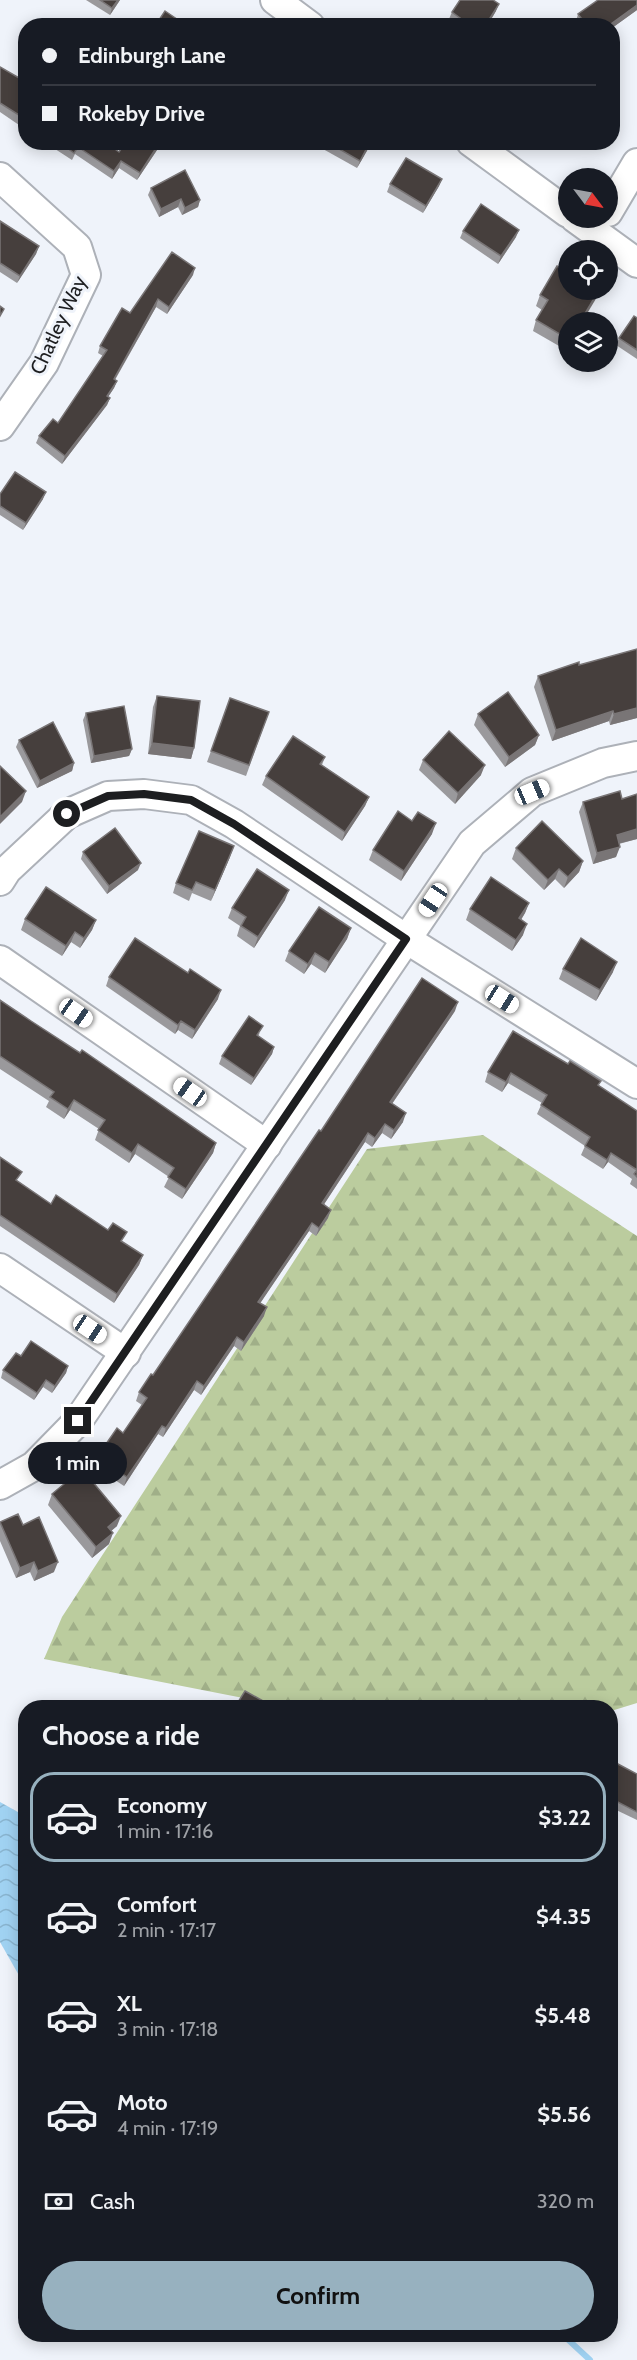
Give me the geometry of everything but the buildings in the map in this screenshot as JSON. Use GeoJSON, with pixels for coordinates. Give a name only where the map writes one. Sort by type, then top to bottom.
{"type":"FeatureCollection","features":[{"type":"Feature","properties":{"kind":"street"},"geometry":{"type":"LineString","coordinates":[[275,0],[299,18]]}},
{"type":"Feature","properties":{"kind":"street"},"geometry":{"type":"LineString","coordinates":[[482,150],[558,206]]}},
{"type":"Feature","properties":{"kind":"street"},"geometry":{"type":"LineString","coordinates":[[618,189],[637,163]]}},
{"type":"Feature","properties":{"kind":"street","name":"Chatley Way"},"geometry":{"type":"LineString","coordinates":[[0,177],[77,247],[86,274],[44,363],[0,426]]}},
{"type":"Feature","properties":{"kind":"street"},"geometry":{"type":"LineString","coordinates":[[604,228],[637,263]]}},
{"type":"Feature","properties":{"kind":"street"},"geometry":{"type":"LineString","coordinates":[[0,1485],[34,1466],[78,1421],[472,843],[532,792],[603,763],[637,756]]}},
{"type":"Feature","properties":{"kind":"street"},"geometry":{"type":"LineString","coordinates":[[0,881],[7,870],[67,814],[108,796],[144,794],[191,800],[234,824],[406,939],[637,1084]]}},
{"type":"Feature","properties":{"kind":"street"},"geometry":{"type":"LineString","coordinates":[[0,960],[267,1145]]}},
{"type":"Feature","properties":{"kind":"street"},"geometry":{"type":"LineString","coordinates":[[0,1268],[126,1353]]}},
{"type":"Feature","properties":{"kind":"green space"},"geometry":{"type":"Polygon","coordinates":[[[483,1135],[637,1236],[637,1703],[618,1709],[618,1700],[253,1700],[44,1659],[62,1617],[367,1149],[483,1135]]]}},
{"type":"Feature","properties":{"kind":"water"},"geometry":{"type":"Polygon","coordinates":[[[0,1802],[18,1812],[18,1974],[0,1942],[0,1802]]]}},
{"type":"Feature","properties":{"kind":"waterway"},"geometry":{"type":"LineString","coordinates":[[571,2342],[590,2360]]}},
{"type":"Feature","properties":{"kind":"route"},"geometry":{"type":"LineString","coordinates":[[67,814],[108,796],[144,794],[191,800],[234,824],[406,939],[78,1421]]}}]}
